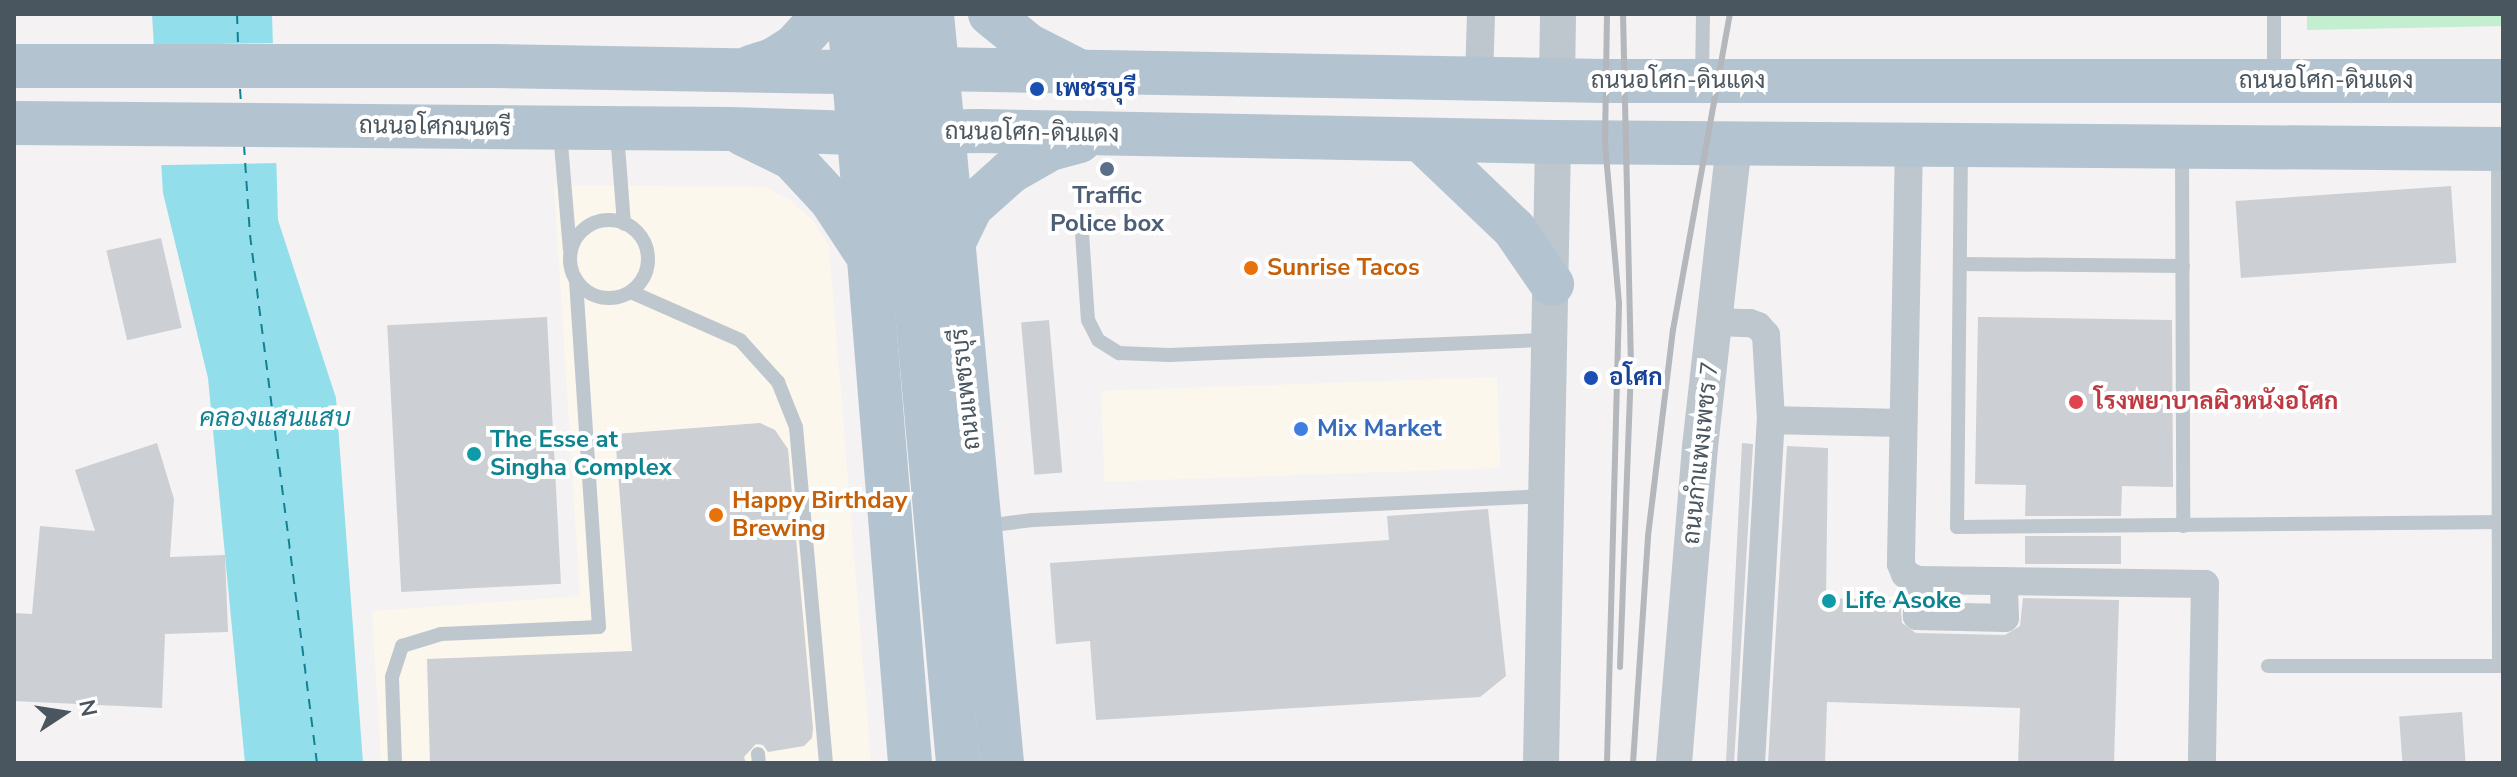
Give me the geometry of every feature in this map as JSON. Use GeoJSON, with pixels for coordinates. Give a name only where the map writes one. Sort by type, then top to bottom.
{"type":"FeatureCollection","features":[{"type":"Feature","properties":{"kind":"main road"},"geometry":{"type":"LineString","coordinates":[[741,70],[773,60],[794,47],[824,14]]}},
{"type":"Feature","properties":{"kind":"main road"},"geometry":{"type":"LineString","coordinates":[[849,14],[856,133],[910,763]]}},
{"type":"Feature","properties":{"kind":"main road","name":"ถนนเพชรบุรี"},"geometry":{"type":"LineString","coordinates":[[890,14],[958,763]]}},
{"type":"Feature","properties":{"kind":"main road","name":"ถนนเพชรบุรี"},"geometry":{"type":"LineString","coordinates":[[932,14],[1002,763]]}},
{"type":"Feature","properties":{"kind":"main road"},"geometry":{"type":"LineString","coordinates":[[990,14],[1028,45],[1081,73]]}},
{"type":"Feature","properties":{"kind":"main road"},"geometry":{"type":"LineString","coordinates":[[14,66],[493,66],[853,71]]}},
{"type":"Feature","properties":{"kind":"main road","name":"ถนนอโศก-ดินแดง"},"geometry":{"type":"LineString","coordinates":[[853,71],[938,69],[1702,81],[2503,81]]}},
{"type":"Feature","properties":{"kind":"main road","name":"ถนนอโศกมนตรี"},"geometry":{"type":"LineString","coordinates":[[14,123],[729,129],[856,133]]}},
{"type":"Feature","properties":{"kind":"main road"},"geometry":{"type":"LineString","coordinates":[[729,129],[792,158],[831,200],[867,255]]}},
{"type":"Feature","properties":{"kind":"main road","name":"ถนนอโศก-ดินแดง"},"geometry":{"type":"LineString","coordinates":[[856,133],[941,131],[1553,142],[2182,146],[2501,170]]}},
{"type":"Feature","properties":{"kind":"main road"},"geometry":{"type":"LineString","coordinates":[[952,246],[971,207],[1010,172],[1070,142],[1133,134]]}},
{"type":"Feature","properties":{"kind":"main road"},"geometry":{"type":"LineString","coordinates":[[1421,140],[1514,229],[1552,284]]}},
{"type":"Feature","properties":{"kind":"main road"},"geometry":{"type":"LineString","coordinates":[[890,520],[896,504],[907,491],[922,482],[939,480],[956,485],[969,496],[979,518]]}},
{"type":"Feature","properties":{"kind":"street"},"geometry":{"type":"LineString","coordinates":[[1479,79],[1481,14]]}},
{"type":"Feature","properties":{"kind":"street"},"geometry":{"type":"LineString","coordinates":[[1557,80],[1558,14]]}},
{"type":"Feature","properties":{"kind":"street"},"geometry":{"type":"LineString","coordinates":[[1541,763],[1553,142]]}},
{"type":"Feature","properties":{"kind":"street","name":"ถนนกำแพงเพชร 7"},"geometry":{"type":"LineString","coordinates":[[1674,763],[1714,322],[1734,143]]}},
{"type":"Feature","properties":{"kind":"street"},"geometry":{"type":"LineString","coordinates":[[1909,143],[1902,423],[1901,564],[1905,574],[1918,580],[2205,584],[2202,763]]}},
{"type":"Feature","properties":{"kind":"street"},"geometry":{"type":"LineString","coordinates":[[1714,322],[1750,323],[1766,335],[1771,420],[1751,763]]}},
{"type":"Feature","properties":{"kind":"street"},"geometry":{"type":"LineString","coordinates":[[1771,420],[1902,423]]}},
{"type":"Feature","properties":{"kind":"lane"},"geometry":{"type":"LineString","coordinates":[[1702,81],[1703,14]]}},
{"type":"Feature","properties":{"kind":"lane"},"geometry":{"type":"LineString","coordinates":[[2274,14],[2274,81]]}},
{"type":"Feature","properties":{"kind":"lane"},"geometry":{"type":"LineString","coordinates":[[395,763],[392,677],[402,646],[441,634],[599,627],[576,280],[570,255],[559,128]]}},
{"type":"Feature","properties":{"kind":"lane"},"geometry":{"type":"LineString","coordinates":[[616,129],[624,224]]}},
{"type":"Feature","properties":{"kind":"lane"},"geometry":{"type":"LineString","coordinates":[[1961,143],[1957,527],[2500,522]]}},
{"type":"Feature","properties":{"kind":"lane"},"geometry":{"type":"LineString","coordinates":[[2182,146],[2183,526]]}},
{"type":"Feature","properties":{"kind":"lane"},"geometry":{"type":"LineString","coordinates":[[2268,666],[2501,666],[2501,170]]}},
{"type":"Feature","properties":{"kind":"lane"},"geometry":{"type":"LineString","coordinates":[[570,255],[574,242],[592,224],[605,220],[624,224],[640,236],[647,260],[645,272],[631,292],[619,297],[595,296],[576,280]]}},
{"type":"Feature","properties":{"kind":"lane"},"geometry":{"type":"LineString","coordinates":[[1082,233],[1088,320],[1098,340],[1119,353],[1169,355],[1551,339]]}},
{"type":"Feature","properties":{"kind":"lane"},"geometry":{"type":"LineString","coordinates":[[1961,264],[2183,266]]}},
{"type":"Feature","properties":{"kind":"lane"},"geometry":{"type":"LineString","coordinates":[[631,292],[740,340],[778,382],[796,427],[800,517],[826,763]]}},
{"type":"Feature","properties":{"kind":"lane"},"geometry":{"type":"LineString","coordinates":[[979,518],[1033,520],[1548,496]]}},
{"type":"Feature","properties":{"kind":"shaded area"},"geometry":{"type":"Polygon","coordinates":[[[554,185],[765,187],[790,200],[814,222],[829,246],[871,763],[381,763],[372,611],[580,596],[554,185]]]}},
{"type":"Feature","properties":{"kind":"shaded area","name":"Mix Market"},"geometry":{"type":"Polygon","coordinates":[[[1497,377],[1500,468],[1104,482],[1101,391],[1497,377]]]}},
{"type":"Feature","properties":{"kind":"green space"},"geometry":{"type":"Polygon","coordinates":[[[2307,14],[2503,14],[2503,26],[2307,30],[2307,14]]]}},
{"type":"Feature","properties":{"kind":"water","name":"คลองแสนแสบ"},"geometry":{"type":"Polygon","coordinates":[[[152,14],[272,14],[278,220],[336,398],[363,763],[245,763],[208,378],[163,193],[152,14]]]}},
{"type":"Feature","properties":{"kind":"pier"},"geometry":{"type":"Polygon","coordinates":[[[277,43],[279,163],[152,165],[150,45],[277,43]]]}},
{"type":"Feature","properties":{"kind":"building"},"geometry":{"type":"Polygon","coordinates":[[[2451,186],[2456,263],[2241,278],[2236,201],[2451,186]]]}},
{"type":"Feature","properties":{"kind":"building"},"geometry":{"type":"Polygon","coordinates":[[[161,238],[182,328],[127,340],[106,251],[161,238]]]}},
{"type":"Feature","properties":{"kind":"building","name":"The Esse at Singha Complex"},"geometry":{"type":"Polygon","coordinates":[[[547,317],[561,584],[401,592],[387,325],[547,317]]]}},
{"type":"Feature","properties":{"kind":"building","name":"โรงพยาบาลผิวหนังอโศก"},"geometry":{"type":"Polygon","coordinates":[[[1978,317],[2172,320],[2173,487],[2122,486],[2121,516],[2025,516],[2026,485],[1975,484],[1978,317]]]}},
{"type":"Feature","properties":{"kind":"building"},"geometry":{"type":"Polygon","coordinates":[[[1049,320],[1062,472],[1034,475],[1021,322],[1049,320]]]}},
{"type":"Feature","properties":{"kind":"building"},"geometry":{"type":"Polygon","coordinates":[[[760,423],[775,430],[788,449],[812,738],[804,746],[768,752],[763,745],[756,744],[744,757],[746,763],[430,763],[427,659],[632,651],[615,434],[760,423]]]}},
{"type":"Feature","properties":{"kind":"building"},"geometry":{"type":"Polygon","coordinates":[[[157,443],[174,499],[170,557],[225,555],[228,632],[165,634],[162,708],[14,701],[14,613],[32,614],[40,526],[95,531],[75,470],[157,443]]]}},
{"type":"Feature","properties":{"kind":"building"},"geometry":{"type":"Polygon","coordinates":[[[1742,443],[1753,444],[1734,763],[1726,763],[1742,443]]]}},
{"type":"Feature","properties":{"kind":"building","name":"Life Asoke"},"geometry":{"type":"Polygon","coordinates":[[[1787,446],[1828,448],[1826,598],[1900,600],[1902,623],[1916,633],[2005,635],[2020,626],[2023,598],[2119,600],[2114,763],[2018,763],[2020,708],[1827,702],[1825,763],[1768,763],[1787,446]]]}},
{"type":"Feature","properties":{"kind":"building"},"geometry":{"type":"Polygon","coordinates":[[[1488,509],[1506,676],[1480,697],[1096,720],[1090,641],[1056,644],[1050,563],[1389,540],[1387,516],[1488,509]]]}},
{"type":"Feature","properties":{"kind":"building"},"geometry":{"type":"Polygon","coordinates":[[[2025,536],[2121,536],[2121,564],[2025,564],[2025,536]]]}},
{"type":"Feature","properties":{"kind":"building"},"geometry":{"type":"Polygon","coordinates":[[[2462,712],[2466,763],[2402,763],[2399,716],[2462,712]]]}},
{"type":"Feature","properties":{"kind":"ferry route"},"geometry":{"type":"LineString","coordinates":[[237,14],[238,46]]}},
{"type":"Feature","properties":{"kind":"ferry route"},"geometry":{"type":"LineString","coordinates":[[240,89],[241,102]]}},
{"type":"Feature","properties":{"kind":"ferry route"},"geometry":{"type":"LineString","coordinates":[[244,145],[250,235],[317,763]]}},
{"type":"Feature","properties":{"kind":"railway"},"geometry":{"type":"LineString","coordinates":[[1607,14],[1605,142],[1619,303],[1607,763]]}},
{"type":"Feature","properties":{"kind":"railway"},"geometry":{"type":"LineString","coordinates":[[1620,667],[1631,366],[1623,14]]}},
{"type":"Feature","properties":{"kind":"railway"},"geometry":{"type":"LineString","coordinates":[[1633,763],[1648,536],[1673,330],[1730,14]]}},
{"type":"Feature","properties":{"kind":"place","name":"เพชรบุรี"},"geometry":{"type":"Point","coordinates":[1037,89]}},
{"type":"Feature","properties":{"kind":"place","name":"Traffic Police box"},"geometry":{"type":"Point","coordinates":[1107,169]}},
{"type":"Feature","properties":{"kind":"place","name":"Sunrise Tacos"},"geometry":{"type":"Point","coordinates":[1251,268]}},
{"type":"Feature","properties":{"kind":"place","name":"อโศก"},"geometry":{"type":"Point","coordinates":[1591,378]}},
{"type":"Feature","properties":{"kind":"place","name":"โรงพยาบาลผิวหนังอโศก"},"geometry":{"type":"Point","coordinates":[2076,402]}},
{"type":"Feature","properties":{"kind":"place","name":"Mix Market"},"geometry":{"type":"Point","coordinates":[1301,429]}},
{"type":"Feature","properties":{"kind":"place","name":"The Esse at Singha Complex"},"geometry":{"type":"Point","coordinates":[474,454]}},
{"type":"Feature","properties":{"kind":"place","name":"Happy Birthday Brewing"},"geometry":{"type":"Point","coordinates":[716,515]}},
{"type":"Feature","properties":{"kind":"place","name":"Life Asoke"},"geometry":{"type":"Point","coordinates":[1829,601]}}]}
